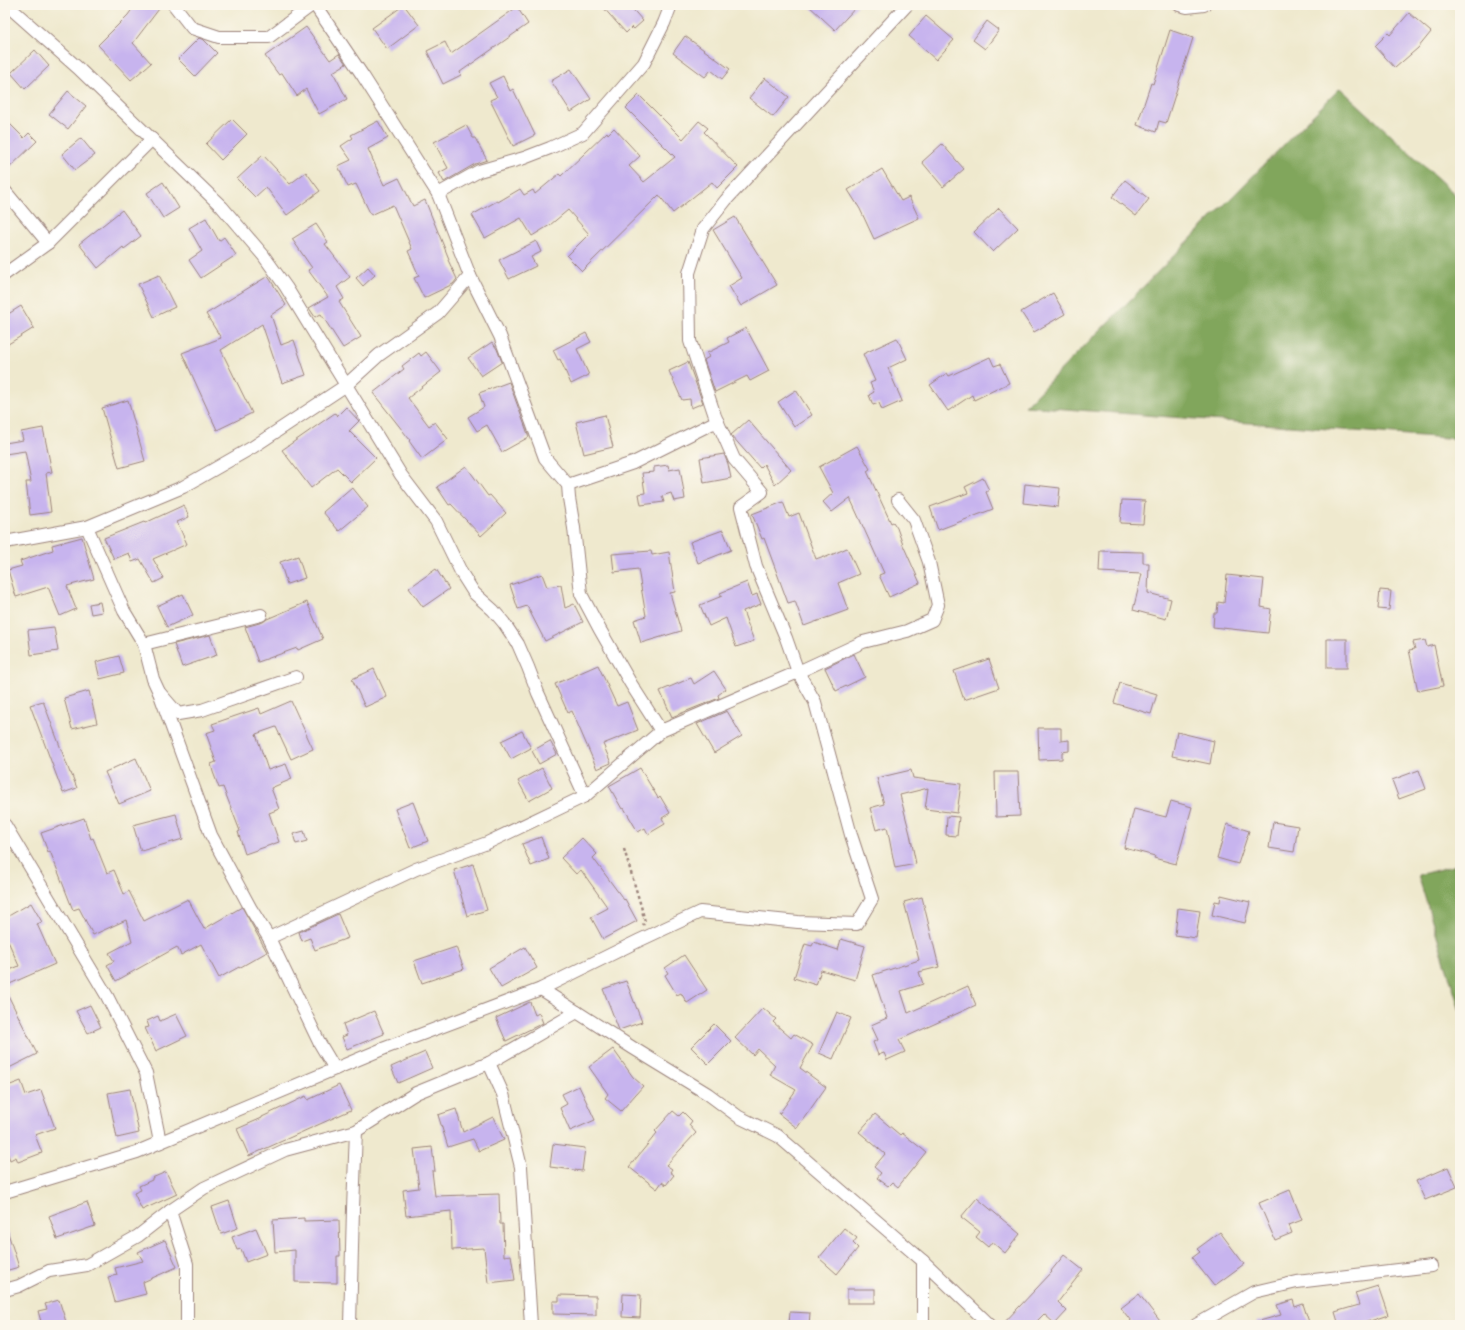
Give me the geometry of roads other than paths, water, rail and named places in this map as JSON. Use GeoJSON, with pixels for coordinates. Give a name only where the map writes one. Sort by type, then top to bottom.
{"type":"FeatureCollection","features":[{"type":"Feature","properties":{"kind":"street"},"geometry":{"type":"LineString","coordinates":[[7,5],[78,68],[222,207],[263,255],[286,287],[345,386],[401,475],[436,521],[462,574],[474,593],[493,610],[518,644],[538,693],[585,796]]}},
{"type":"Feature","properties":{"kind":"street"},"geometry":{"type":"LineString","coordinates":[[174,5],[192,28],[219,37],[269,38],[314,5],[363,76],[438,194],[470,276],[500,336],[545,458],[568,485],[568,498],[574,528],[581,594],[630,684],[661,731]]}},
{"type":"Feature","properties":{"kind":"street"},"geometry":{"type":"LineString","coordinates":[[438,194],[479,171],[524,158],[583,133],[644,63],[664,23],[671,5]]}},
{"type":"Feature","properties":{"kind":"street"},"geometry":{"type":"LineString","coordinates":[[5,1192],[137,1152],[385,1048],[541,989],[700,912],[798,922],[857,924],[872,899],[851,835],[815,702],[798,672],[786,638],[756,566],[741,506],[762,492],[734,459],[718,422],[690,342],[688,273],[702,229],[726,200],[907,5]]}},
{"type":"Feature","properties":{"kind":"street"},"geometry":{"type":"LineString","coordinates":[[1179,5],[1187,7],[1204,5]]}},
{"type":"Feature","properties":{"kind":"street"},"geometry":{"type":"LineString","coordinates":[[5,274],[48,243],[152,139]]}},
{"type":"Feature","properties":{"kind":"street"},"geometry":{"type":"LineString","coordinates":[[5,191],[48,243]]}},
{"type":"Feature","properties":{"kind":"street"},"geometry":{"type":"LineString","coordinates":[[5,542],[87,527],[183,487],[253,447],[345,386],[379,355],[438,313],[470,276]]}},
{"type":"Feature","properties":{"kind":"street"},"geometry":{"type":"LineString","coordinates":[[568,485],[633,463],[710,424],[718,422]]}},
{"type":"Feature","properties":{"kind":"street"},"geometry":{"type":"LineString","coordinates":[[269,938],[416,869],[487,843],[585,796],[661,731],[798,672],[863,642],[907,630],[932,620],[938,605],[929,562],[914,520],[898,500]]}},
{"type":"Feature","properties":{"kind":"street"},"geometry":{"type":"LineString","coordinates":[[87,527],[124,611],[144,644],[153,679],[211,835],[251,909],[269,938],[288,974],[319,1042],[335,1069]]}},
{"type":"Feature","properties":{"kind":"street"},"geometry":{"type":"LineString","coordinates":[[144,644],[261,615]]}},
{"type":"Feature","properties":{"kind":"street"},"geometry":{"type":"LineString","coordinates":[[159,692],[178,714],[202,710],[296,677]]}},
{"type":"Feature","properties":{"kind":"street"},"geometry":{"type":"LineString","coordinates":[[5,825],[107,996],[146,1073],[160,1142]]}},
{"type":"Feature","properties":{"kind":"street"},"geometry":{"type":"LineString","coordinates":[[541,989],[708,1094],[740,1117],[778,1136],[923,1261],[990,1325]]}},
{"type":"Feature","properties":{"kind":"street"},"geometry":{"type":"LineString","coordinates":[[5,1290],[19,1286],[49,1271],[87,1265],[138,1236],[170,1211],[204,1188],[285,1150],[356,1131],[416,1093],[489,1063],[577,1012]]}},
{"type":"Feature","properties":{"kind":"street"},"geometry":{"type":"LineString","coordinates":[[489,1063],[503,1094],[521,1167],[531,1325]]}},
{"type":"Feature","properties":{"kind":"street"},"geometry":{"type":"LineString","coordinates":[[350,1325],[356,1131]]}},
{"type":"Feature","properties":{"kind":"street"},"geometry":{"type":"LineString","coordinates":[[170,1211],[187,1264],[187,1325]]}},
{"type":"Feature","properties":{"kind":"street"},"geometry":{"type":"LineString","coordinates":[[923,1261],[923,1325]]}},
{"type":"Feature","properties":{"kind":"street"},"geometry":{"type":"LineString","coordinates":[[1196,1325],[1254,1292],[1297,1282],[1431,1266]]}}]}
